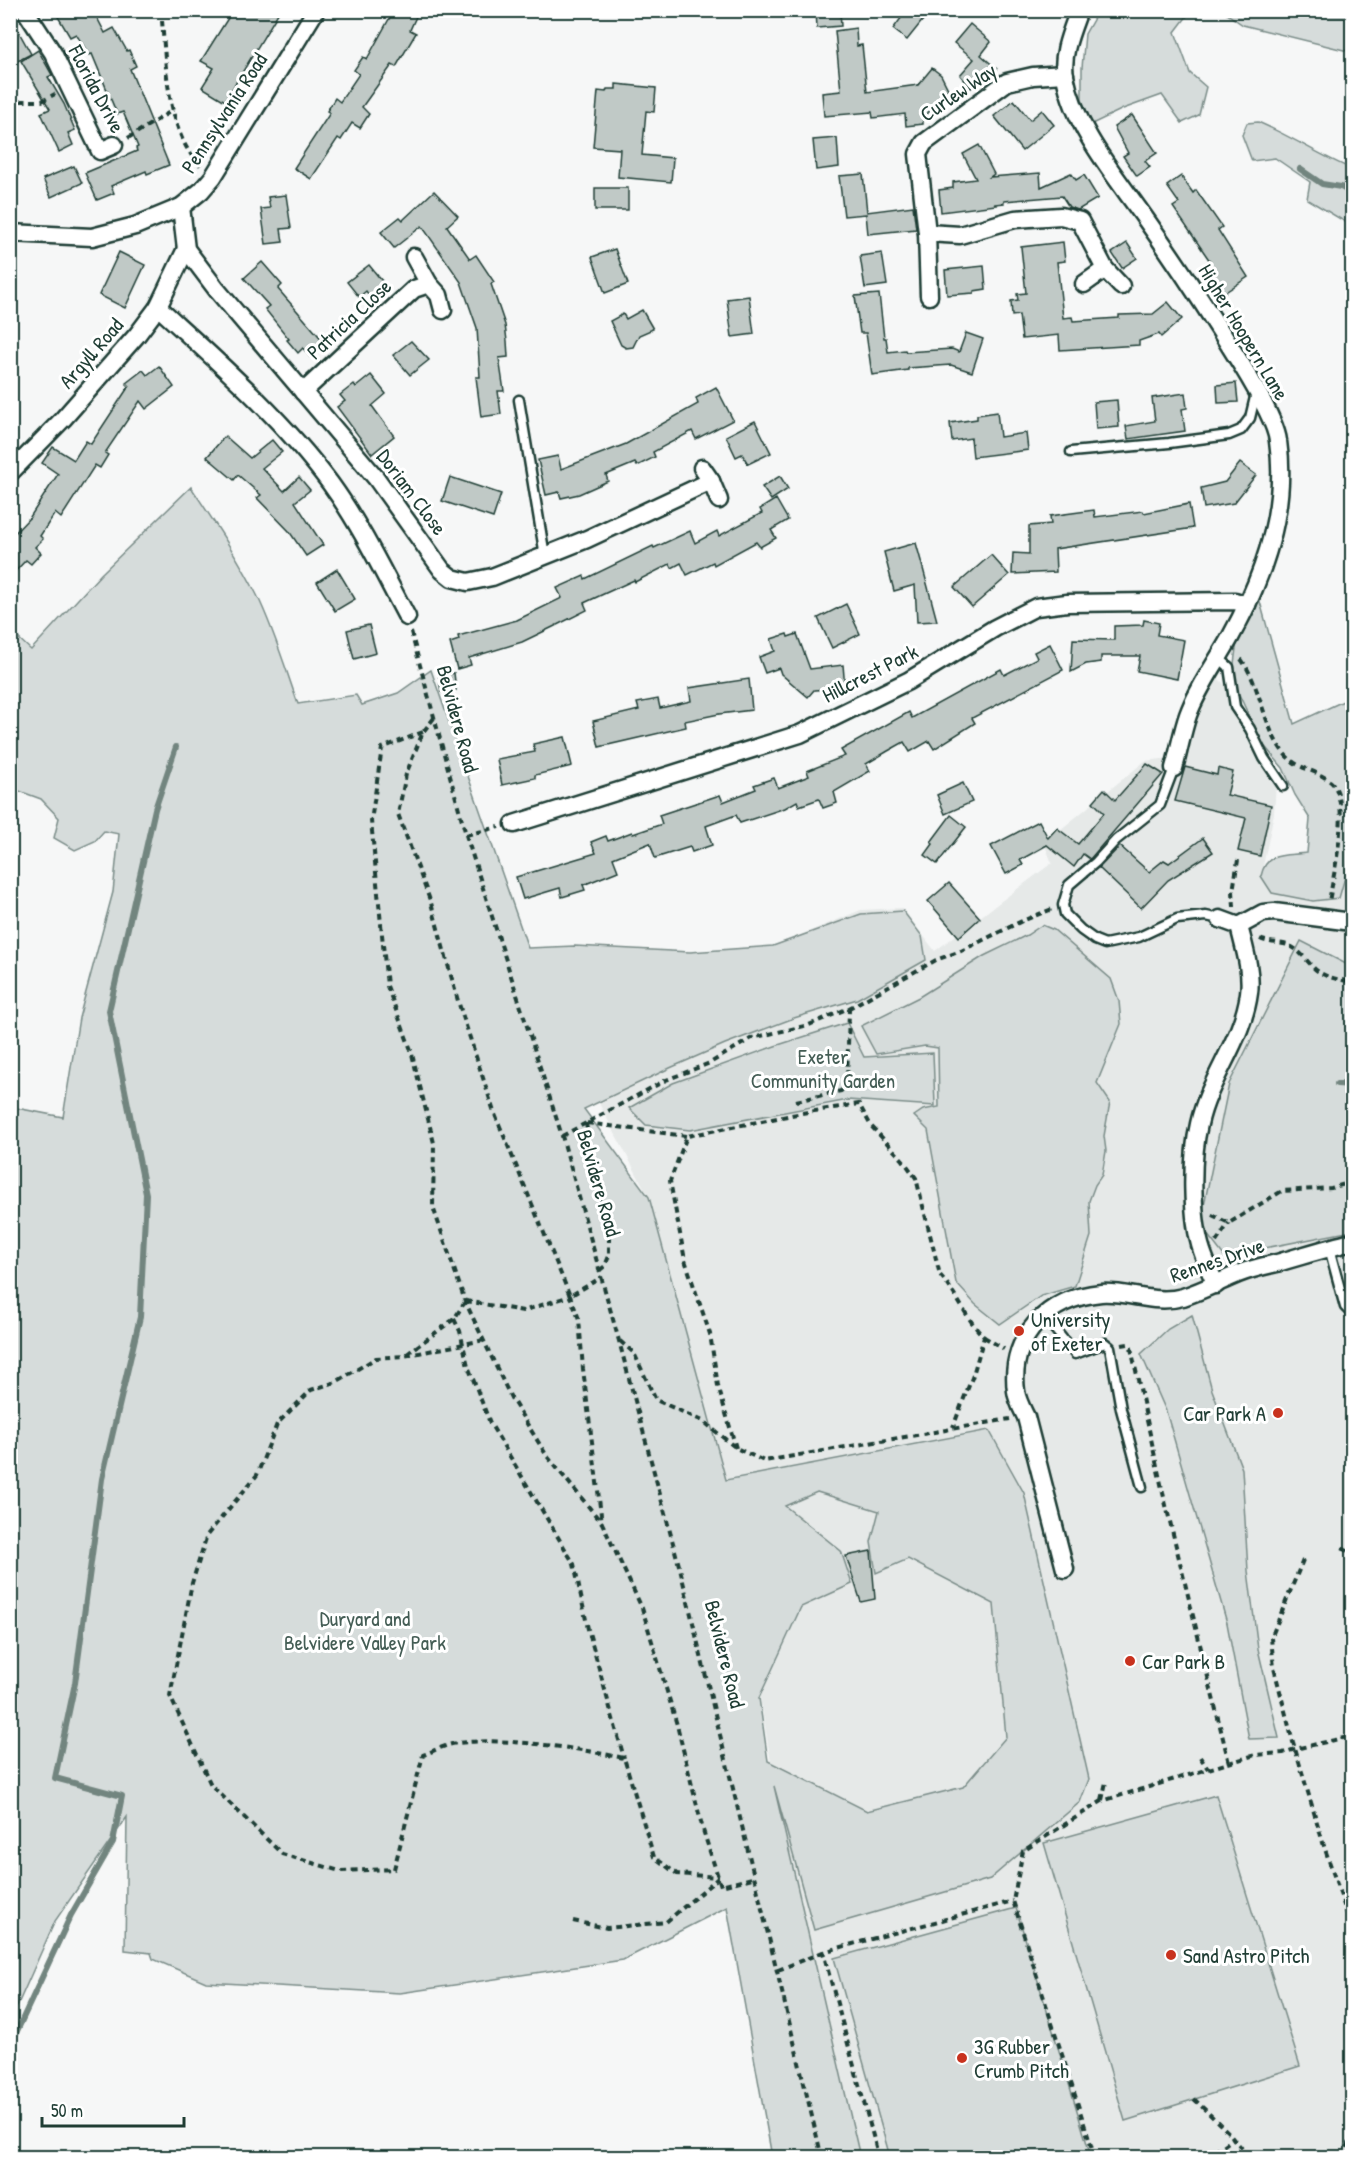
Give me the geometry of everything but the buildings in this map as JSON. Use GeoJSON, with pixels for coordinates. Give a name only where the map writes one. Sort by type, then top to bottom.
{"type":"FeatureCollection","features":[{"type":"Feature","properties":{"kind":"street","name":"Florida Drive"},"geometry":{"type":"LineString","coordinates":[[25,10],[53,53],[100,151],[114,145]]}},
{"type":"Feature","properties":{"kind":"street","name":"Pennsylvania Road"},"geometry":{"type":"LineString","coordinates":[[10,233],[92,237],[135,226],[181,207],[201,191],[213,177],[316,10]]}},
{"type":"Feature","properties":{"kind":"street"},"geometry":{"type":"LineString","coordinates":[[1065,74],[1065,57],[1079,10]]}},
{"type":"Feature","properties":{"kind":"street","name":"Higher Hoopern Lane"},"geometry":{"type":"LineString","coordinates":[[1065,74],[1070,95],[1090,139],[1205,305],[1256,389],[1278,439],[1279,496],[1268,548],[1247,605],[1188,714],[1174,768]]}},
{"type":"Feature","properties":{"kind":"street","name":"Curlew Way"},"geometry":{"type":"LineString","coordinates":[[929,296],[927,233],[918,154],[924,143],[1007,82],[1033,76],[1065,74]]}},
{"type":"Feature","properties":{"kind":"street"},"geometry":{"type":"LineString","coordinates":[[181,207],[186,249]]}},
{"type":"Feature","properties":{"kind":"street"},"geometry":{"type":"LineString","coordinates":[[927,233],[960,235],[1015,219],[1061,216],[1080,221],[1105,269],[1120,286]]}},
{"type":"Feature","properties":{"kind":"street","name":"Argyll Road"},"geometry":{"type":"LineString","coordinates":[[10,473],[71,410],[137,335],[158,307],[186,249]]}},
{"type":"Feature","properties":{"kind":"street","name":"Doriam Close"},"geometry":{"type":"LineString","coordinates":[[186,249],[376,478],[442,570],[452,578],[468,582],[492,578],[586,539],[706,474],[719,500]]}},
{"type":"Feature","properties":{"kind":"street"},"geometry":{"type":"LineString","coordinates":[[414,257],[429,284],[440,296],[443,310]]}},
{"type":"Feature","properties":{"kind":"street"},"geometry":{"type":"LineString","coordinates":[[1084,284],[1105,269]]}},
{"type":"Feature","properties":{"kind":"street","name":"Patricia Close"},"geometry":{"type":"LineString","coordinates":[[303,392],[414,289],[429,284]]}},
{"type":"Feature","properties":{"kind":"street"},"geometry":{"type":"LineString","coordinates":[[158,307],[280,424],[330,483],[360,529],[407,617]]}},
{"type":"Feature","properties":{"kind":"street","name":"Hillcrest Park"},"geometry":{"type":"LineString","coordinates":[[514,824],[800,734],[908,681],[995,628],[1036,608],[1067,603],[1235,601],[1247,605]]}},
{"type":"Feature","properties":{"kind":"street"},"geometry":{"type":"LineString","coordinates":[[1216,1285],[1202,1250],[1195,1213],[1195,1156],[1199,1125],[1208,1096],[1242,1020],[1249,993],[1247,957],[1233,925],[1263,913],[1274,912],[1353,922]]}},
{"type":"Feature","properties":{"kind":"street","name":"Rennes Drive"},"geometry":{"type":"LineString","coordinates":[[1065,1569],[1026,1417],[1016,1393],[1016,1356],[1031,1328],[1056,1307],[1089,1295],[1120,1294],[1165,1300],[1182,1297],[1216,1285],[1238,1274],[1353,1242]]}},
{"type":"Feature","properties":{"kind":"lane"},"geometry":{"type":"LineString","coordinates":[[1071,452],[1229,435],[1241,430],[1250,418],[1256,389]]}},
{"type":"Feature","properties":{"kind":"lane"},"geometry":{"type":"LineString","coordinates":[[519,400],[545,556]]}},
{"type":"Feature","properties":{"kind":"lane"},"geometry":{"type":"LineString","coordinates":[[1218,656],[1229,667],[1235,707],[1283,786]]}},
{"type":"Feature","properties":{"kind":"lane"},"geometry":{"type":"LineString","coordinates":[[1174,768],[1160,805],[1116,840],[1096,862],[1069,885],[1062,905],[1065,914],[1081,930],[1105,944],[1139,937],[1177,919],[1206,916],[1233,925]]}},
{"type":"Feature","properties":{"kind":"lane"},"geometry":{"type":"LineString","coordinates":[[1329,1248],[1345,1307],[1353,1314]]}},
{"type":"Feature","properties":{"kind":"lane"},"geometry":{"type":"LineString","coordinates":[[1044,1316],[1075,1354],[1105,1343],[1110,1347],[1121,1409],[1142,1487]]}},
{"type":"Feature","properties":{"kind":"path"},"geometry":{"type":"LineString","coordinates":[[161,10],[170,101],[179,135],[191,157],[213,177]]}},
{"type":"Feature","properties":{"kind":"path"},"geometry":{"type":"LineString","coordinates":[[10,101],[42,101],[69,86]]}},
{"type":"Feature","properties":{"kind":"path"},"geometry":{"type":"LineString","coordinates":[[114,145],[173,110]]}},
{"type":"Feature","properties":{"kind":"path","name":"Belvidere Road"},"geometry":{"type":"LineString","coordinates":[[407,617],[466,835],[562,1136],[602,1277],[681,1573],[822,2157]]}},
{"type":"Feature","properties":{"kind":"path"},"geometry":{"type":"LineString","coordinates":[[1228,641],[1246,666],[1256,686],[1273,736],[1286,756],[1299,767],[1331,782],[1336,789],[1341,837],[1326,917]]}},
{"type":"Feature","properties":{"kind":"path"},"geometry":{"type":"LineString","coordinates":[[435,717],[423,732],[406,774],[398,814],[431,903],[458,1002],[494,1112],[579,1319],[602,1523]]}},
{"type":"Feature","properties":{"kind":"path"},"geometry":{"type":"LineString","coordinates":[[423,732],[382,748],[371,821],[387,986],[411,1050],[434,1143],[433,1208],[465,1301],[511,1398],[548,1456],[602,1523],[642,1608],[721,1886],[756,1877]]}},
{"type":"Feature","properties":{"kind":"path"},"geometry":{"type":"LineString","coordinates":[[466,835],[514,824]]}},
{"type":"Feature","properties":{"kind":"path"},"geometry":{"type":"LineString","coordinates":[[1238,860],[1233,891],[1233,925],[1252,932],[1271,944],[1289,945],[1299,951],[1323,976],[1353,982]]}},
{"type":"Feature","properties":{"kind":"path"},"geometry":{"type":"LineString","coordinates":[[562,1136],[666,1080],[710,1063],[752,1038],[809,1026],[849,1008],[936,960],[1062,905]]}},
{"type":"Feature","properties":{"kind":"path"},"geometry":{"type":"LineString","coordinates":[[796,1101],[841,1091],[847,1083],[846,1041],[849,1008]]}},
{"type":"Feature","properties":{"kind":"path"},"geometry":{"type":"LineString","coordinates":[[586,1123],[687,1136],[859,1104],[871,1126],[903,1160],[916,1178],[940,1275],[949,1285],[972,1325],[984,1337],[1016,1356]]}},
{"type":"Feature","properties":{"kind":"path"},"geometry":{"type":"LineString","coordinates":[[586,1123],[595,1184],[609,1238],[609,1256],[600,1271]]}},
{"type":"Feature","properties":{"kind":"path"},"geometry":{"type":"LineString","coordinates":[[687,1136],[670,1181],[686,1260],[710,1334],[718,1386],[736,1448]]}},
{"type":"Feature","properties":{"kind":"path"},"geometry":{"type":"LineString","coordinates":[[1195,1213],[1206,1212],[1229,1223],[1282,1191],[1330,1188],[1353,1182]]}},
{"type":"Feature","properties":{"kind":"path"},"geometry":{"type":"LineString","coordinates":[[465,1301],[523,1311],[570,1296],[602,1277]]}},
{"type":"Feature","properties":{"kind":"path"},"geometry":{"type":"LineString","coordinates":[[405,1356],[454,1319],[465,1301]]}},
{"type":"Feature","properties":{"kind":"path"},"geometry":{"type":"LineString","coordinates":[[454,1319],[490,1424],[574,1564],[588,1629],[654,1857],[677,1874],[718,1877]]}},
{"type":"Feature","properties":{"kind":"path"},"geometry":{"type":"LineString","coordinates":[[953,1427],[973,1375],[984,1337]]}},
{"type":"Feature","properties":{"kind":"path"},"geometry":{"type":"LineString","coordinates":[[484,1340],[405,1356],[376,1358],[336,1382],[311,1390],[278,1424],[257,1475],[207,1535],[192,1583],[170,1696],[211,1785],[282,1854],[340,1870],[394,1869],[423,1755],[456,1743],[487,1742],[588,1751],[624,1758]]}},
{"type":"Feature","properties":{"kind":"path"},"geometry":{"type":"LineString","coordinates":[[619,1341],[634,1353],[657,1400],[703,1422],[736,1448],[764,1461],[953,1427],[1026,1417]]}},
{"type":"Feature","properties":{"kind":"path"},"geometry":{"type":"LineString","coordinates":[[1110,1347],[1128,1344],[1131,1348],[1163,1493],[1203,1649],[1229,1763]]}},
{"type":"Feature","properties":{"kind":"path"},"geometry":{"type":"LineString","coordinates":[[1342,1548],[1353,1554]]}},
{"type":"Feature","properties":{"kind":"path"},"geometry":{"type":"LineString","coordinates":[[1303,1560],[1271,1638],[1274,1668],[1324,1846],[1353,1929]]}},
{"type":"Feature","properties":{"kind":"path"},"geometry":{"type":"LineString","coordinates":[[1095,2157],[1013,1901],[1023,1851],[1063,1823],[1102,1801],[1255,1755],[1284,1754],[1295,1749],[1353,1736]]}},
{"type":"Feature","properties":{"kind":"path"},"geometry":{"type":"LineString","coordinates":[[1200,1757],[1208,1769]]}},
{"type":"Feature","properties":{"kind":"path"},"geometry":{"type":"LineString","coordinates":[[1102,1801],[1106,1782]]}},
{"type":"Feature","properties":{"kind":"path"},"geometry":{"type":"LineString","coordinates":[[573,1921],[607,1928],[666,1922],[718,1877]]}},
{"type":"Feature","properties":{"kind":"path"},"geometry":{"type":"LineString","coordinates":[[777,1970],[823,1952],[1013,1901]]}},
{"type":"Feature","properties":{"kind":"path"},"geometry":{"type":"LineString","coordinates":[[823,1952],[879,2157]]}},
{"type":"Feature","properties":{"kind":"path"},"geometry":{"type":"LineString","coordinates":[[1194,2099],[1250,2157]]}},
{"type":"Feature","properties":{"kind":"path"},"geometry":{"type":"LineString","coordinates":[[1344,2157],[1353,2130]]}},
{"type":"Feature","properties":{"kind":"path"},"geometry":{"type":"LineString","coordinates":[[1210,2156],[1233,2139]]}},
{"type":"Feature","properties":{"kind":"shaded area","name":"University of Exeter"},"geometry":{"type":"Polygon","coordinates":[[[1216,676],[1225,685],[1255,749],[1276,785],[1274,813],[1261,876],[1313,901],[1352,850],[1352,2157],[837,2157],[721,1465],[649,1197],[555,1021],[692,960],[779,944],[861,910],[902,908],[935,951],[1052,863],[1044,843],[1145,761],[1187,756],[1201,703],[1216,676]]]}},
{"type":"Feature","properties":{"kind":"green space"},"geometry":{"type":"Polygon","coordinates":[[[1098,11],[1191,11],[1175,32],[1190,73],[1206,87],[1199,115],[1182,123],[1162,95],[1123,109],[1092,124],[1082,101],[1082,68],[1085,34],[1098,11]]]}},
{"type":"Feature","properties":{"kind":"green space"},"geometry":{"type":"Polygon","coordinates":[[[1223,11],[1352,11],[1352,52],[1243,25],[1223,11]]]}},
{"type":"Feature","properties":{"kind":"green space"},"geometry":{"type":"Polygon","coordinates":[[[1258,122],[1352,169],[1352,226],[1307,199],[1310,182],[1275,158],[1252,161],[1242,135],[1247,123],[1258,122]]]}},
{"type":"Feature","properties":{"kind":"green space","name":"Duryard and Belvidere Valley Park"},"geometry":{"type":"Polygon","coordinates":[[[191,487],[234,553],[257,595],[274,635],[298,704],[356,695],[362,705],[398,693],[431,670],[528,948],[575,946],[690,952],[773,946],[861,914],[903,911],[922,936],[926,960],[857,999],[794,1018],[725,1044],[584,1109],[649,1197],[726,1480],[989,1430],[1024,1493],[1089,1779],[1080,1802],[990,1879],[814,1930],[774,1786],[860,2157],[772,2157],[727,1907],[623,1960],[400,1993],[206,1982],[153,1959],[151,1953],[125,1950],[127,1817],[55,1921],[11,2020],[11,1107],[63,1117],[79,1018],[113,892],[119,834],[104,831],[95,841],[75,850],[54,838],[59,818],[41,799],[11,788],[11,640],[15,635],[31,650],[101,574],[191,487]],[[817,1492],[785,1506],[841,1551],[852,1584],[801,1607],[759,1698],[768,1761],[867,1811],[963,1787],[1006,1737],[994,1604],[908,1559],[876,1573],[871,1542],[879,1511],[817,1492]]]}},
{"type":"Feature","properties":{"kind":"green space"},"geometry":{"type":"Polygon","coordinates":[[[1259,598],[1294,724],[1352,697],[1352,832],[1348,867],[1339,898],[1313,901],[1272,893],[1261,876],[1267,862],[1278,856],[1307,853],[1310,819],[1295,795],[1283,768],[1261,742],[1232,679],[1237,641],[1259,598]]]}},
{"type":"Feature","properties":{"kind":"green space"},"geometry":{"type":"Polygon","coordinates":[[[1042,925],[1054,930],[1111,979],[1119,1001],[1121,1024],[1097,1083],[1110,1102],[1104,1136],[1106,1151],[1102,1175],[1089,1201],[1091,1236],[1075,1286],[1041,1296],[1000,1324],[975,1304],[956,1283],[928,1130],[914,1116],[923,1110],[939,1107],[938,1048],[925,1046],[876,1054],[861,1026],[919,997],[984,956],[1042,925]]]}},
{"type":"Feature","properties":{"kind":"green space"},"geometry":{"type":"Polygon","coordinates":[[[1301,941],[1352,967],[1352,1231],[1224,1256],[1200,1225],[1229,1084],[1301,941]]]}},
{"type":"Feature","properties":{"kind":"green space","name":"Exeter Community Garden"},"geometry":{"type":"Polygon","coordinates":[[[847,1023],[864,1057],[933,1053],[935,1106],[848,1100],[690,1130],[646,1125],[629,1108],[673,1083],[847,1023]]]}},
{"type":"Feature","properties":{"kind":"green space"},"geometry":{"type":"Polygon","coordinates":[[[1192,1315],[1212,1390],[1242,1469],[1248,1571],[1258,1649],[1279,1738],[1249,1739],[1227,1623],[1166,1411],[1141,1354],[1168,1329],[1192,1315]]]}},
{"type":"Feature","properties":{"kind":"green space","name":"Sand Astro Pitch"},"geometry":{"type":"Polygon","coordinates":[[[1216,1795],[1300,2066],[1125,2121],[1044,1843],[1216,1795]]]}},
{"type":"Feature","properties":{"kind":"green space","name":"3G Rubber Crumb Pitch"},"geometry":{"type":"Polygon","coordinates":[[[1016,1908],[1091,2157],[890,2157],[834,1958],[1016,1908]]]}},
{"type":"Feature","properties":{"kind":"waterway"},"geometry":{"type":"LineString","coordinates":[[1300,169],[1322,184],[1341,187],[1352,193]]}},
{"type":"Feature","properties":{"kind":"waterway"},"geometry":{"type":"LineString","coordinates":[[10,2046],[71,1915],[113,1842],[122,1796],[55,1778],[75,1683],[102,1479],[140,1317],[146,1194],[109,1011],[155,809],[176,747]]}},
{"type":"Feature","properties":{"kind":"waterway"},"geometry":{"type":"LineString","coordinates":[[1337,1084],[1352,1085]]}},
{"type":"Feature","properties":{"kind":"place","name":"University of Exeter"},"geometry":{"type":"Point","coordinates":[1019,1331]}},
{"type":"Feature","properties":{"kind":"place","name":"Car Park A"},"geometry":{"type":"Point","coordinates":[1278,1413]}},
{"type":"Feature","properties":{"kind":"place","name":"Car Park B"},"geometry":{"type":"Point","coordinates":[1130,1661]}},
{"type":"Feature","properties":{"kind":"place","name":"Sand Astro Pitch"},"geometry":{"type":"Point","coordinates":[1171,1955]}},
{"type":"Feature","properties":{"kind":"place","name":"3G Rubber Crumb Pitch"},"geometry":{"type":"Point","coordinates":[962,2058]}}]}
